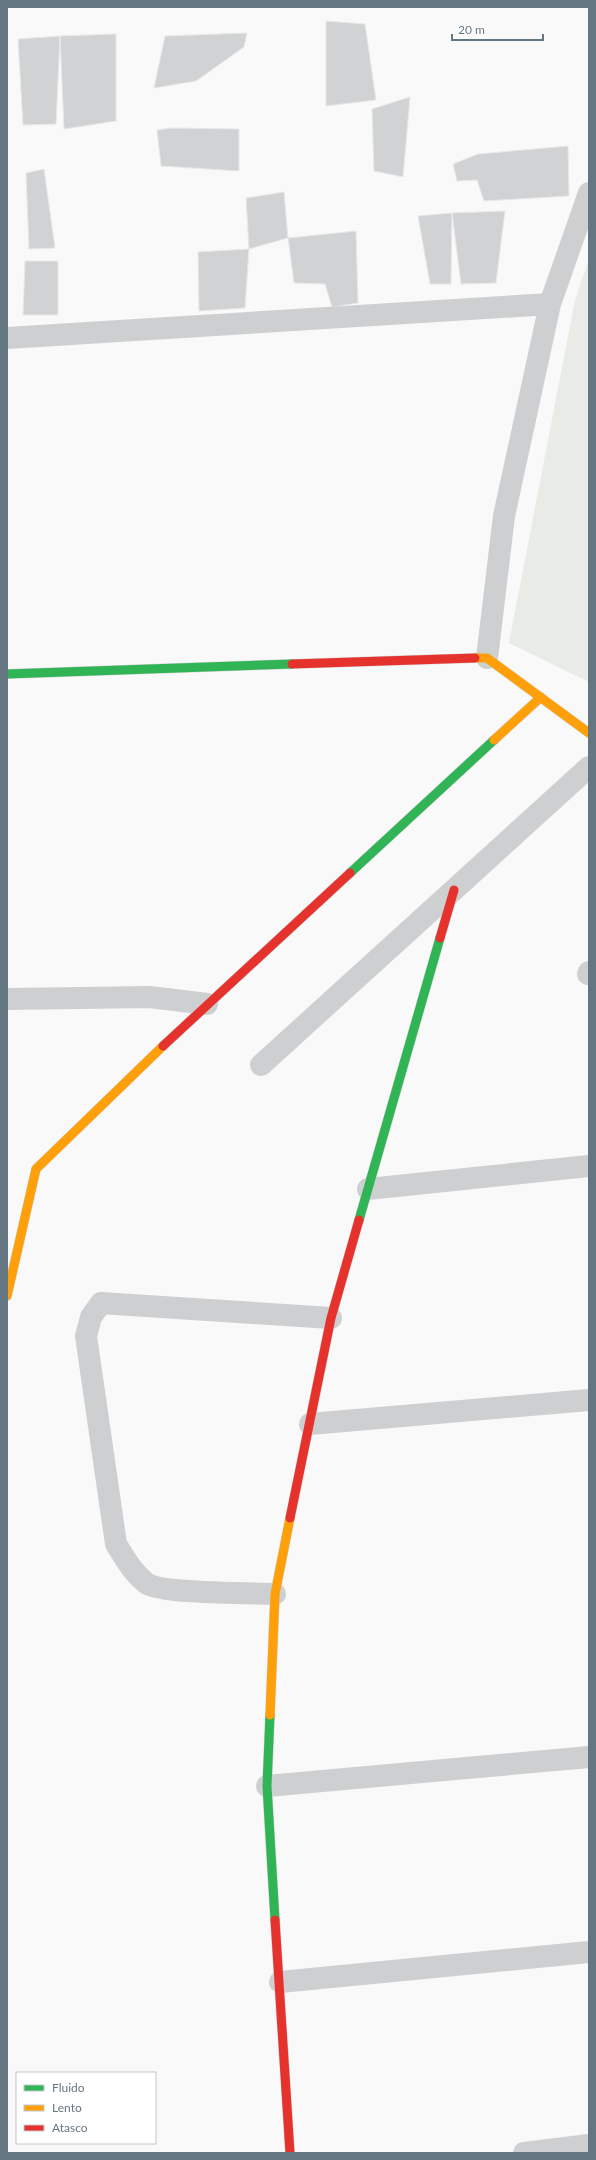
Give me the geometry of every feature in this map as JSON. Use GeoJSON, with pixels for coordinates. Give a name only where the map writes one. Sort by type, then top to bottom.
{"type":"FeatureCollection","features":[{"type":"Feature","properties":{"kind":"street"},"geometry":{"type":"LineString","coordinates":[[487,658],[504,516],[550,304],[589,193]]}},
{"type":"Feature","properties":{"kind":"street"},"geometry":{"type":"LineString","coordinates":[[7,338],[550,304]]}},
{"type":"Feature","properties":{"kind":"street"},"geometry":{"type":"LineString","coordinates":[[7,674],[487,658],[589,733]]}},
{"type":"Feature","properties":{"kind":"street"},"geometry":{"type":"LineString","coordinates":[[7,1296],[36,1170],[106,1099],[207,1004],[541,697]]}},
{"type":"Feature","properties":{"kind":"street"},"geometry":{"type":"LineString","coordinates":[[261,1065],[589,767]]}},
{"type":"Feature","properties":{"kind":"street"},"geometry":{"type":"LineString","coordinates":[[290,2153],[267,1786],[275,1594],[331,1318],[454,890]]}},
{"type":"Feature","properties":{"kind":"street"},"geometry":{"type":"LineString","coordinates":[[7,999],[150,997],[207,1004]]}},
{"type":"Feature","properties":{"kind":"street"},"geometry":{"type":"LineString","coordinates":[[368,1189],[589,1166]]}},
{"type":"Feature","properties":{"kind":"street"},"geometry":{"type":"LineString","coordinates":[[275,1594],[175,1590],[147,1584],[133,1571],[116,1544],[86,1336],[91,1317],[101,1303],[331,1318]]}},
{"type":"Feature","properties":{"kind":"street"},"geometry":{"type":"LineString","coordinates":[[310,1424],[589,1400]]}},
{"type":"Feature","properties":{"kind":"street"},"geometry":{"type":"LineString","coordinates":[[267,1786],[589,1757]]}},
{"type":"Feature","properties":{"kind":"street"},"geometry":{"type":"LineString","coordinates":[[280,1982],[589,1952]]}},
{"type":"Feature","properties":{"kind":"street"},"geometry":{"type":"LineString","coordinates":[[524,2153],[589,2145]]}},
{"type":"Feature","properties":{"kind":"shaded area"},"geometry":{"type":"Polygon","coordinates":[[[589,259],[589,682],[509,643],[575,300],[589,259]]]}},
{"type":"Feature","properties":{"kind":"building"},"geometry":{"type":"Polygon","coordinates":[[[326,21],[365,24],[376,100],[326,106],[326,21]]]}},
{"type":"Feature","properties":{"kind":"building"},"geometry":{"type":"Polygon","coordinates":[[[247,33],[244,47],[196,81],[154,88],[165,36],[247,33]]]}},
{"type":"Feature","properties":{"kind":"building"},"geometry":{"type":"Polygon","coordinates":[[[116,34],[116,121],[64,129],[60,36],[116,34]]]}},
{"type":"Feature","properties":{"kind":"building"},"geometry":{"type":"Polygon","coordinates":[[[60,36],[56,124],[23,125],[18,39],[60,36]]]}},
{"type":"Feature","properties":{"kind":"building"},"geometry":{"type":"Polygon","coordinates":[[[410,97],[403,177],[374,171],[372,109],[410,97]]]}},
{"type":"Feature","properties":{"kind":"building"},"geometry":{"type":"Polygon","coordinates":[[[170,128],[239,129],[239,171],[161,166],[157,130],[170,128]]]}},
{"type":"Feature","properties":{"kind":"building"},"geometry":{"type":"Polygon","coordinates":[[[568,146],[569,196],[484,201],[477,180],[457,181],[453,164],[478,154],[568,146]]]}},
{"type":"Feature","properties":{"kind":"building"},"geometry":{"type":"Polygon","coordinates":[[[44,169],[55,248],[29,249],[26,173],[44,169]]]}},
{"type":"Feature","properties":{"kind":"building"},"geometry":{"type":"Polygon","coordinates":[[[284,192],[288,238],[249,249],[246,198],[284,192]]]}},
{"type":"Feature","properties":{"kind":"building"},"geometry":{"type":"Polygon","coordinates":[[[505,211],[496,283],[461,284],[452,213],[505,211]]]}},
{"type":"Feature","properties":{"kind":"building"},"geometry":{"type":"Polygon","coordinates":[[[452,213],[451,284],[430,284],[418,216],[452,213]]]}},
{"type":"Feature","properties":{"kind":"building"},"geometry":{"type":"Polygon","coordinates":[[[356,231],[358,303],[332,307],[325,284],[294,283],[288,238],[356,231]]]}},
{"type":"Feature","properties":{"kind":"building"},"geometry":{"type":"Polygon","coordinates":[[[249,249],[245,308],[199,311],[198,252],[249,249]]]}},
{"type":"Feature","properties":{"kind":"building"},"geometry":{"type":"Polygon","coordinates":[[[25,261],[58,261],[58,315],[23,315],[25,261]]]}},
{"type":"Feature","properties":{"kind":"traffic: fast"},"geometry":{"type":"LineString","coordinates":[[7,674],[292,664]]}},
{"type":"Feature","properties":{"kind":"traffic: fast"},"geometry":{"type":"LineString","coordinates":[[350,873],[494,740]]}},
{"type":"Feature","properties":{"kind":"traffic: fast"},"geometry":{"type":"LineString","coordinates":[[359,1220],[440,938]]}},
{"type":"Feature","properties":{"kind":"traffic: fast"},"geometry":{"type":"LineString","coordinates":[[270,1715],[267,1786],[275,1920]]}},
{"type":"Feature","properties":{"kind":"traffic: slow"},"geometry":{"type":"LineString","coordinates":[[475,658],[487,658],[589,733]]}},
{"type":"Feature","properties":{"kind":"traffic: slow"},"geometry":{"type":"LineString","coordinates":[[494,740],[541,697]]}},
{"type":"Feature","properties":{"kind":"traffic: slow"},"geometry":{"type":"LineString","coordinates":[[7,1296],[36,1169],[163,1046]]}},
{"type":"Feature","properties":{"kind":"traffic: slow"},"geometry":{"type":"LineString","coordinates":[[270,1715],[275,1594],[290,1518]]}},
{"type":"Feature","properties":{"kind":"traffic: jam"},"geometry":{"type":"LineString","coordinates":[[292,664],[475,658]]}},
{"type":"Feature","properties":{"kind":"traffic: jam"},"geometry":{"type":"LineString","coordinates":[[163,1046],[350,873]]}},
{"type":"Feature","properties":{"kind":"traffic: jam"},"geometry":{"type":"LineString","coordinates":[[440,938],[454,890]]}},
{"type":"Feature","properties":{"kind":"traffic: jam"},"geometry":{"type":"LineString","coordinates":[[290,1518],[331,1318],[359,1220]]}},
{"type":"Feature","properties":{"kind":"traffic: jam"},"geometry":{"type":"LineString","coordinates":[[275,1920],[290,2153]]}}]}
